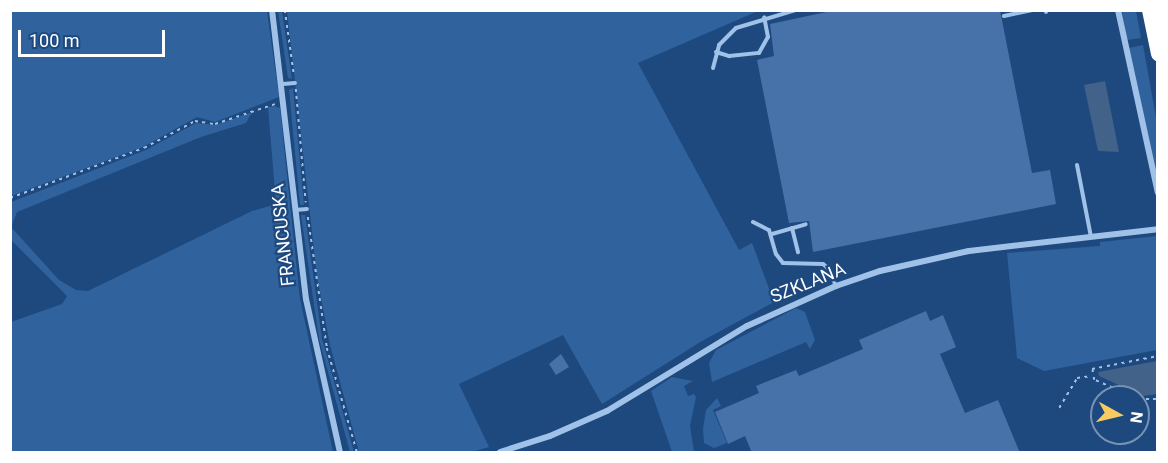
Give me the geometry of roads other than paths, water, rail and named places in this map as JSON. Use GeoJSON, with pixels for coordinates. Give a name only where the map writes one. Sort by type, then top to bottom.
{"type":"FeatureCollection","features":[{"type":"Feature","properties":{"kind":"highway"},"geometry":{"type":"LineString","coordinates":[[1149,10],[1158,54]]}},
{"type":"Feature","properties":{"kind":"street","name":"FRANCUSKA"},"geometry":{"type":"LineString","coordinates":[[272,10],[283,84],[295,210],[315,350],[340,453]]}},
{"type":"Feature","properties":{"kind":"street"},"geometry":{"type":"LineString","coordinates":[[1118,10],[1158,193]]}},
{"type":"Feature","properties":{"kind":"street","name":"SZKLANA"},"geometry":{"type":"LineString","coordinates":[[500,453],[607,411],[747,326],[836,286],[930,258],[1158,229]]}},
{"type":"Feature","properties":{"kind":"lane"},"geometry":{"type":"LineString","coordinates":[[713,68],[716,52],[725,37],[736,28],[764,17],[796,10]]}},
{"type":"Feature","properties":{"kind":"lane"},"geometry":{"type":"LineString","coordinates":[[1005,16],[1033,10]]}},
{"type":"Feature","properties":{"kind":"lane"},"geometry":{"type":"LineString","coordinates":[[716,52],[729,56],[759,53],[768,37],[764,17]]}},
{"type":"Feature","properties":{"kind":"lane"},"geometry":{"type":"LineString","coordinates":[[283,84],[295,83]]}},
{"type":"Feature","properties":{"kind":"lane"},"geometry":{"type":"LineString","coordinates":[[1077,165],[1091,238]]}},
{"type":"Feature","properties":{"kind":"lane"},"geometry":{"type":"LineString","coordinates":[[295,210],[307,209]]}},
{"type":"Feature","properties":{"kind":"lane"},"geometry":{"type":"LineString","coordinates":[[753,222],[772,234],[776,254],[783,263],[823,264],[829,269],[836,286]]}},
{"type":"Feature","properties":{"kind":"lane"},"geometry":{"type":"LineString","coordinates":[[772,234],[806,224]]}},
{"type":"Feature","properties":{"kind":"lane"},"geometry":{"type":"LineString","coordinates":[[792,228],[798,252]]}}]}
